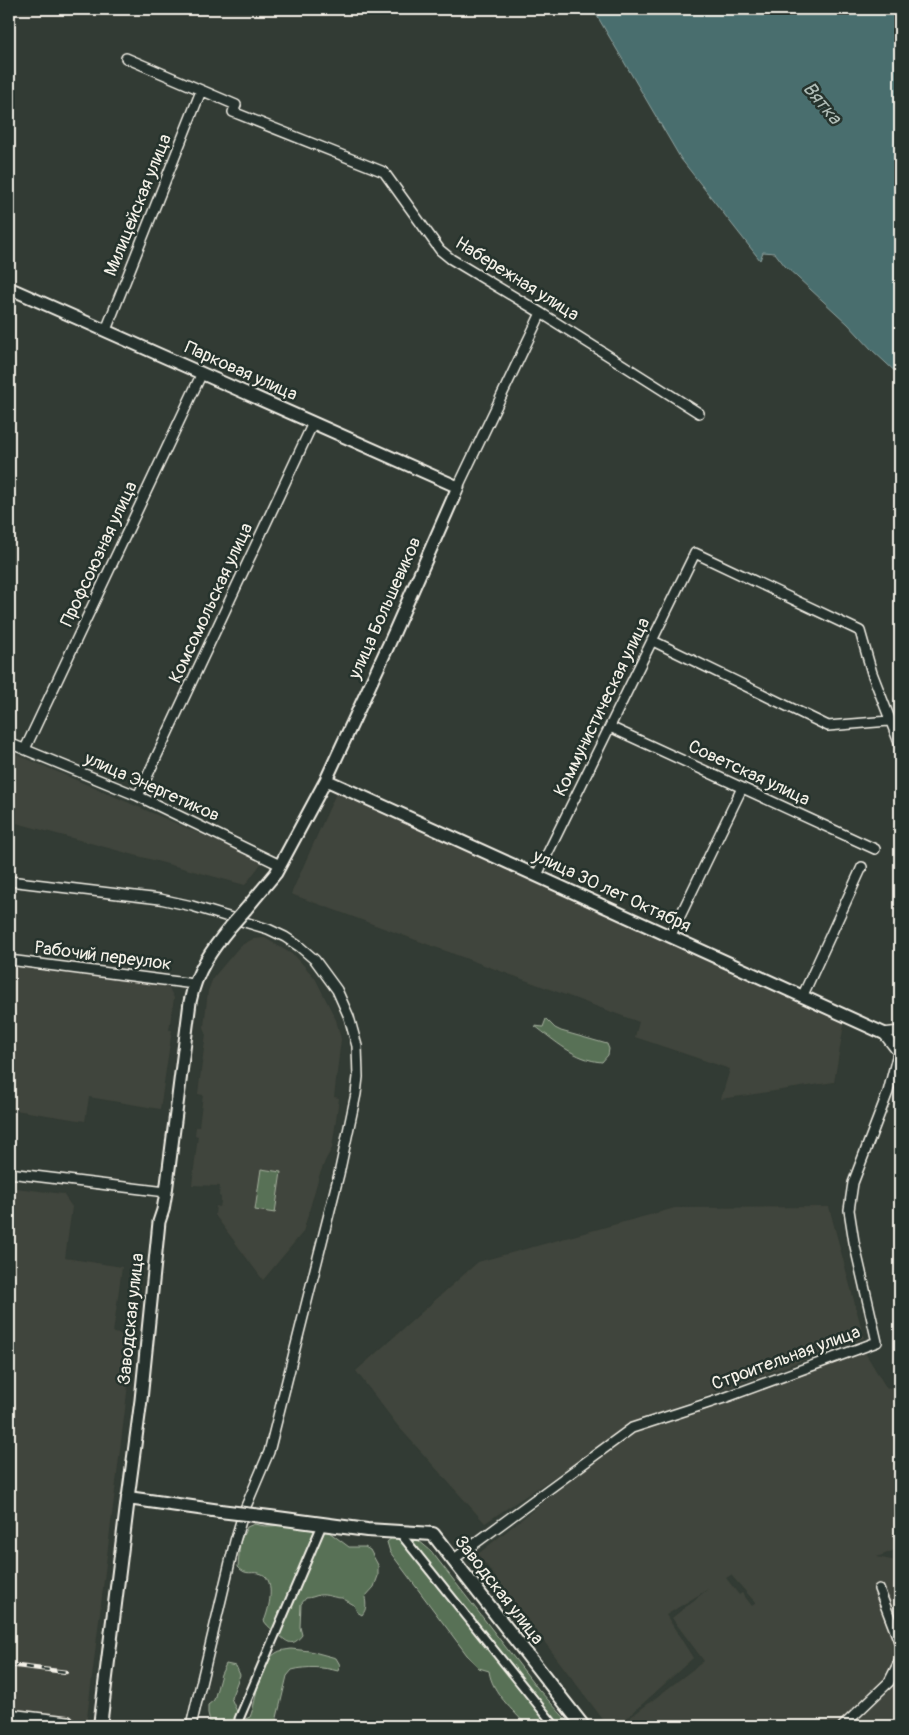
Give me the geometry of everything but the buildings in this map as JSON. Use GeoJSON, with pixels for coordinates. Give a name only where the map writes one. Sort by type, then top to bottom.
{"type":"FeatureCollection","features":[{"type":"Feature","properties":{"kind":"main road","name":"Заводская улица"},"geometry":{"type":"LineString","coordinates":[[100,1726],[128,1498],[322,1525],[433,1534],[583,1726]]}},
{"type":"Feature","properties":{"kind":"street","name":"Набережная улица"},"geometry":{"type":"LineString","coordinates":[[126,58],[236,105],[234,112],[384,172],[440,250],[460,266],[541,313],[699,413]]}},
{"type":"Feature","properties":{"kind":"street","name":"Милицейская улица"},"geometry":{"type":"LineString","coordinates":[[106,330],[201,91]]}},
{"type":"Feature","properties":{"kind":"street","name":"Парковая улица"},"geometry":{"type":"LineString","coordinates":[[9,288],[458,487]]}},
{"type":"Feature","properties":{"kind":"street","name":"улица Большевиков"},"geometry":{"type":"LineString","coordinates":[[231,926],[246,910],[280,865],[326,780],[389,644],[458,487],[541,313]]}},
{"type":"Feature","properties":{"kind":"street","name":"Профсоюзная улица"},"geometry":{"type":"LineString","coordinates":[[25,749],[202,373]]}},
{"type":"Feature","properties":{"kind":"street","name":"Комсомольская улица"},"geometry":{"type":"LineString","coordinates":[[138,796],[314,423]]}},
{"type":"Feature","properties":{"kind":"street","name":"Коммунистическая улица"},"geometry":{"type":"LineString","coordinates":[[536,875],[695,553],[860,631],[872,673],[890,721]]}},
{"type":"Feature","properties":{"kind":"street"},"geometry":{"type":"LineString","coordinates":[[653,641],[828,726],[890,721],[900,745]]}},
{"type":"Feature","properties":{"kind":"street","name":"Советская улица"},"geometry":{"type":"LineString","coordinates":[[610,726],[875,849]]}},
{"type":"Feature","properties":{"kind":"street","name":"улица Энергетиков"},"geometry":{"type":"LineString","coordinates":[[9,742],[138,796],[280,865]]}},
{"type":"Feature","properties":{"kind":"street","name":"улица 30 лет Октября"},"geometry":{"type":"LineString","coordinates":[[326,780],[883,1033]]}},
{"type":"Feature","properties":{"kind":"street"},"geometry":{"type":"LineString","coordinates":[[670,937],[742,788]]}},
{"type":"Feature","properties":{"kind":"street"},"geometry":{"type":"LineString","coordinates":[[802,997],[862,867]]}},
{"type":"Feature","properties":{"kind":"street"},"geometry":{"type":"LineString","coordinates":[[9,880],[160,899],[200,908],[268,930],[300,947],[321,968],[341,998],[355,1038],[358,1066],[356,1094],[339,1174],[272,1445],[257,1485],[244,1511],[235,1541],[192,1726]]}},
{"type":"Feature","properties":{"kind":"street","name":"Заводская улица"},"geometry":{"type":"LineString","coordinates":[[128,1498],[141,1400],[159,1222],[166,1192],[190,1002],[194,984],[211,951],[231,926]]}},
{"type":"Feature","properties":{"kind":"street","name":"Рабочий переулок"},"geometry":{"type":"LineString","coordinates":[[9,960],[194,984]]}},
{"type":"Feature","properties":{"kind":"street"},"geometry":{"type":"LineString","coordinates":[[899,1054],[883,1033],[900,1030]]}},
{"type":"Feature","properties":{"kind":"street","name":"Строительная улица"},"geometry":{"type":"LineString","coordinates":[[454,1560],[632,1428],[724,1398],[877,1342],[854,1242],[849,1210],[853,1183],[888,1092],[899,1054]]}},
{"type":"Feature","properties":{"kind":"street"},"geometry":{"type":"LineString","coordinates":[[9,1173],[166,1192]]}},
{"type":"Feature","properties":{"kind":"street"},"geometry":{"type":"LineString","coordinates":[[238,1726],[243,1710],[322,1525]]}},
{"type":"Feature","properties":{"kind":"street"},"geometry":{"type":"LineString","coordinates":[[398,1532],[555,1726]]}},
{"type":"Feature","properties":{"kind":"street"},"geometry":{"type":"LineString","coordinates":[[880,1589],[900,1644]]}},
{"type":"Feature","properties":{"kind":"street"},"geometry":{"type":"LineString","coordinates":[[843,1726],[889,1682],[900,1660]]}},
{"type":"Feature","properties":{"kind":"street"},"geometry":{"type":"LineString","coordinates":[[9,1714],[68,1721]]}},
{"type":"Feature","properties":{"kind":"shaded area"},"geometry":{"type":"Polygon","coordinates":[[[9,751],[263,861],[245,885],[9,821],[9,751]]]}},
{"type":"Feature","properties":{"kind":"shaded area"},"geometry":{"type":"Polygon","coordinates":[[[337,791],[844,1024],[834,1082],[721,1099],[730,1069],[635,1037],[639,1022],[291,894],[337,791]]]}},
{"type":"Feature","properties":{"kind":"shaded area"},"geometry":{"type":"Polygon","coordinates":[[[265,938],[295,956],[315,978],[336,1020],[341,1039],[334,1097],[339,1098],[332,1148],[319,1176],[303,1232],[263,1280],[215,1215],[216,1206],[220,1207],[221,1202],[221,1197],[219,1196],[220,1186],[192,1185],[198,1136],[195,1135],[196,1127],[199,1127],[203,1095],[198,1094],[206,1034],[204,1027],[208,991],[213,978],[240,946],[253,939],[265,938]]]}},
{"type":"Feature","properties":{"kind":"shaded area"},"geometry":{"type":"Polygon","coordinates":[[[13,967],[168,986],[174,998],[169,1030],[172,1030],[160,1109],[89,1097],[85,1121],[9,1109],[9,976],[13,967]]]}},
{"type":"Feature","properties":{"kind":"shaded area"},"geometry":{"type":"Polygon","coordinates":[[[16,1188],[63,1194],[72,1207],[65,1258],[122,1267],[113,1333],[134,1336],[86,1726],[9,1726],[9,1194],[16,1188]]]}},
{"type":"Feature","properties":{"kind":"shaded area"},"geometry":{"type":"Polygon","coordinates":[[[829,1207],[864,1338],[638,1421],[485,1523],[398,1426],[356,1371],[478,1262],[675,1208],[829,1207]]]}},
{"type":"Feature","properties":{"kind":"shaded area"},"geometry":{"type":"Polygon","coordinates":[[[864,1351],[887,1389],[900,1383],[900,1548],[877,1557],[896,1561],[900,1560],[900,1726],[619,1726],[704,1661],[672,1618],[708,1589],[666,1615],[693,1658],[618,1726],[608,1726],[478,1554],[632,1431],[864,1351]],[[731,1575],[726,1578],[739,1595],[742,1593],[752,1606],[756,1603],[731,1575]]]}},
{"type":"Feature","properties":{"kind":"green space"},"geometry":{"type":"Polygon","coordinates":[[[546,1019],[561,1031],[607,1044],[609,1049],[608,1055],[602,1062],[574,1054],[535,1026],[543,1027],[546,1019]]]}},
{"type":"Feature","properties":{"kind":"green space"},"geometry":{"type":"Polygon","coordinates":[[[261,1169],[281,1172],[275,1213],[255,1210],[261,1169]]]}},
{"type":"Feature","properties":{"kind":"green space"},"geometry":{"type":"Polygon","coordinates":[[[254,1524],[265,1526],[292,1525],[308,1529],[325,1529],[349,1547],[365,1547],[370,1550],[378,1565],[378,1576],[374,1587],[365,1597],[364,1613],[362,1615],[357,1612],[354,1605],[342,1598],[319,1595],[306,1598],[301,1604],[300,1627],[302,1635],[293,1642],[285,1640],[264,1621],[270,1596],[269,1582],[266,1577],[258,1573],[244,1572],[238,1567],[240,1542],[247,1527],[254,1524]]]}},
{"type":"Feature","properties":{"kind":"green space"},"geometry":{"type":"Polygon","coordinates":[[[393,1537],[418,1540],[431,1551],[539,1690],[572,1726],[527,1726],[494,1687],[489,1671],[479,1668],[467,1655],[390,1552],[387,1542],[393,1537]]]}},
{"type":"Feature","properties":{"kind":"green space"},"geometry":{"type":"Polygon","coordinates":[[[291,1649],[310,1651],[336,1658],[340,1665],[338,1671],[315,1668],[292,1670],[287,1676],[275,1726],[211,1726],[208,1705],[214,1700],[221,1674],[226,1664],[236,1666],[240,1675],[231,1698],[241,1721],[250,1717],[258,1683],[269,1659],[278,1652],[291,1649]]]}},
{"type":"Feature","properties":{"kind":"water","name":"Вятка"},"geometry":{"type":"Polygon","coordinates":[[[593,9],[900,9],[900,376],[848,324],[785,266],[775,253],[763,252],[760,260],[681,159],[593,9]]]}},
{"type":"Feature","properties":{"kind":"railway"},"geometry":{"type":"LineString","coordinates":[[9,1665],[66,1672]]}}]}
